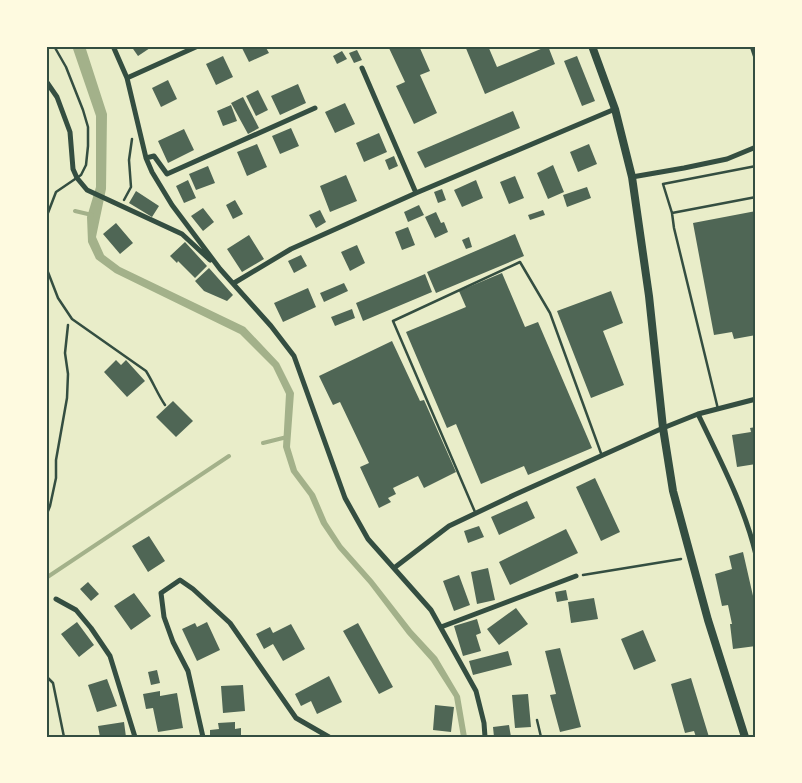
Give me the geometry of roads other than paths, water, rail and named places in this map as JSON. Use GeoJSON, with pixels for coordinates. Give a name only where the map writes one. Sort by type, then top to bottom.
{"type":"FeatureCollection","features":[{"type":"Feature","properties":{"kind":"main road"},"geometry":{"type":"LineString","coordinates":[[592,46],[615,109],[632,177],[649,296],[663,428],[673,491],[708,620],[745,737]]}},
{"type":"Feature","properties":{"kind":"street"},"geometry":{"type":"LineString","coordinates":[[113,46],[127,78],[146,158],[152,172],[172,205],[220,268],[276,331],[294,356],[345,498],[368,539],[431,610],[441,627],[476,691],[484,723],[485,737]]}},
{"type":"Feature","properties":{"kind":"street"},"geometry":{"type":"LineString","coordinates":[[127,78],[198,46]]}},
{"type":"Feature","properties":{"kind":"street"},"geometry":{"type":"LineString","coordinates":[[752,46],[756,58]]}},
{"type":"Feature","properties":{"kind":"street"},"geometry":{"type":"LineString","coordinates":[[362,68],[416,193]]}},
{"type":"Feature","properties":{"kind":"street"},"geometry":{"type":"LineString","coordinates":[[46,82],[57,97],[70,132],[73,169],[77,178],[87,190],[182,234],[220,268]]}},
{"type":"Feature","properties":{"kind":"street"},"geometry":{"type":"LineString","coordinates":[[146,158],[154,156],[167,174],[315,108]]}},
{"type":"Feature","properties":{"kind":"street"},"geometry":{"type":"LineString","coordinates":[[234,284],[291,249],[416,193],[615,109]]}},
{"type":"Feature","properties":{"kind":"street"},"geometry":{"type":"LineString","coordinates":[[632,177],[727,159],[756,148]]}},
{"type":"Feature","properties":{"kind":"street"},"geometry":{"type":"LineString","coordinates":[[394,568],[449,526],[514,495],[698,414],[756,399]]}},
{"type":"Feature","properties":{"kind":"street"},"geometry":{"type":"LineString","coordinates":[[698,414],[731,482],[756,555]]}},
{"type":"Feature","properties":{"kind":"street"},"geometry":{"type":"LineString","coordinates":[[441,627],[576,576]]}},
{"type":"Feature","properties":{"kind":"street"},"geometry":{"type":"LineString","coordinates":[[204,737],[188,671],[173,642],[164,616],[161,594],[180,580],[193,589],[230,623],[296,718],[329,737]]}},
{"type":"Feature","properties":{"kind":"street"},"geometry":{"type":"LineString","coordinates":[[56,599],[76,610],[110,656],[135,737]]}},
{"type":"Feature","properties":{"kind":"lane"},"geometry":{"type":"LineString","coordinates":[[46,218],[56,192],[81,175],[86,165],[88,146],[88,127],[80,101],[54,46]]}},
{"type":"Feature","properties":{"kind":"lane"},"geometry":{"type":"LineString","coordinates":[[718,409],[672,214],[663,184],[756,166]]}},
{"type":"Feature","properties":{"kind":"lane"},"geometry":{"type":"LineString","coordinates":[[672,214],[756,196]]}},
{"type":"Feature","properties":{"kind":"lane"},"geometry":{"type":"LineString","coordinates":[[476,514],[393,321],[520,262],[550,313],[602,456]]}},
{"type":"Feature","properties":{"kind":"lane"},"geometry":{"type":"LineString","coordinates":[[46,267],[58,298],[72,319],[146,371],[165,406]]}},
{"type":"Feature","properties":{"kind":"lane"},"geometry":{"type":"LineString","coordinates":[[538,720],[541,737]]}},
{"type":"Feature","properties":{"kind":"waterway"},"geometry":{"type":"LineString","coordinates":[[75,211],[92,215]]}},
{"type":"Feature","properties":{"kind":"waterway"},"geometry":{"type":"LineString","coordinates":[[263,443],[287,437]]}},
{"type":"Feature","properties":{"kind":"waterway"},"geometry":{"type":"LineString","coordinates":[[46,578],[229,456]]}}]}
